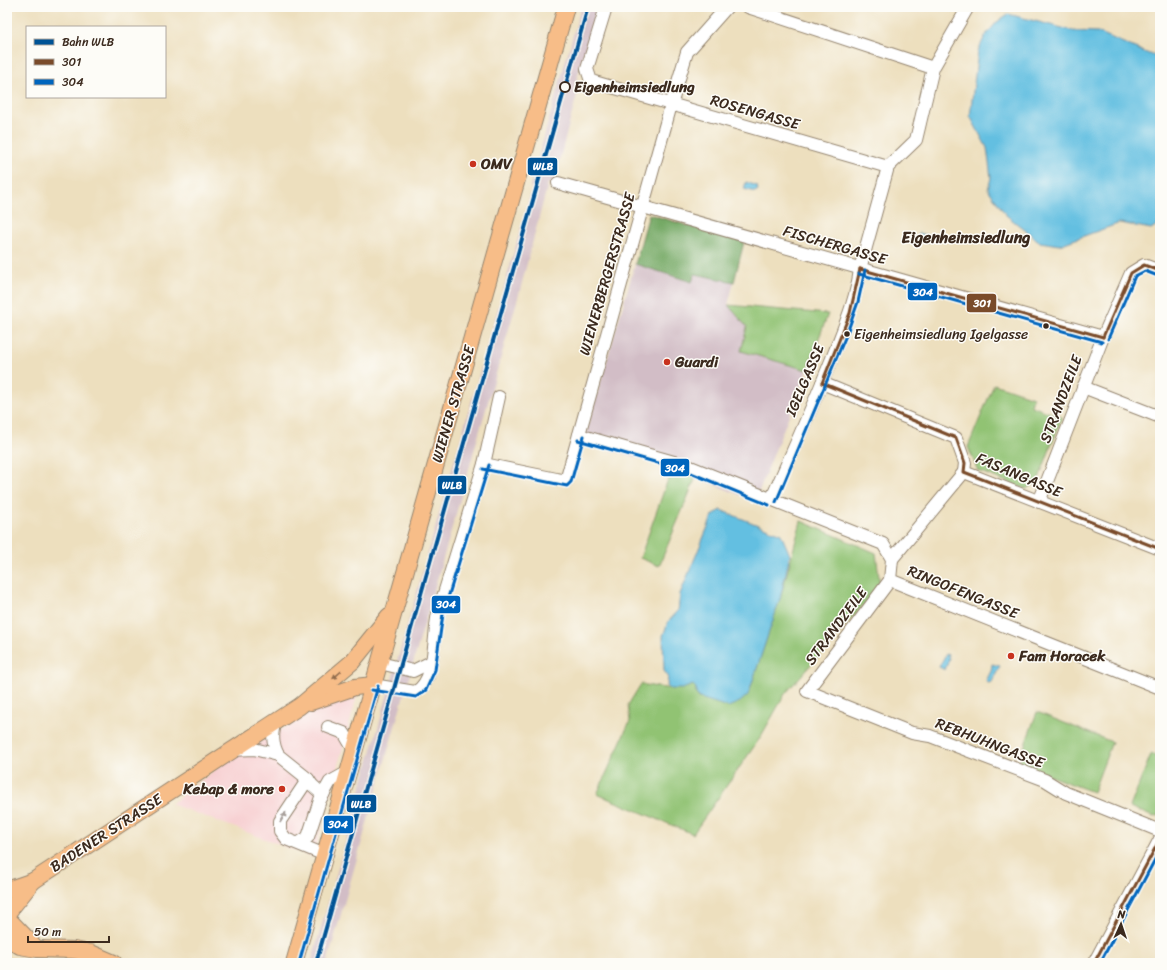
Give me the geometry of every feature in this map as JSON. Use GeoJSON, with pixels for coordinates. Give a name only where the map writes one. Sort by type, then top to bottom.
{"type":"FeatureCollection","features":[{"type":"Feature","properties":{"kind":"main road","name":"WIENER STRASSE"},"geometry":{"type":"LineString","coordinates":[[294,963],[566,7]]}},
{"type":"Feature","properties":{"kind":"main road"},"geometry":{"type":"LineString","coordinates":[[300,706],[352,662],[394,609]]}},
{"type":"Feature","properties":{"kind":"main road"},"geometry":{"type":"LineString","coordinates":[[300,706],[355,687],[373,685]]}},
{"type":"Feature","properties":{"kind":"main road","name":"BADENER STRASSE"},"geometry":{"type":"LineString","coordinates":[[7,890],[33,881],[230,750],[300,706]]}},
{"type":"Feature","properties":{"kind":"main road","name":"BADENER STRASSE"},"geometry":{"type":"LineString","coordinates":[[8,915],[33,881]]}},
{"type":"Feature","properties":{"kind":"main road"},"geometry":{"type":"LineString","coordinates":[[8,915],[26,940],[37,949]]}},
{"type":"Feature","properties":{"kind":"main road"},"geometry":{"type":"LineString","coordinates":[[7,938],[20,946],[37,949],[74,950],[91,953],[114,963]]}},
{"type":"Feature","properties":{"kind":"street","name":"ROSENGASSE"},"geometry":{"type":"LineString","coordinates":[[606,7],[587,69],[591,81],[888,167]]}},
{"type":"Feature","properties":{"kind":"street","name":"WIENERBERGERSTRASSE"},"geometry":{"type":"LineString","coordinates":[[484,464],[566,482],[687,52],[727,7]]}},
{"type":"Feature","properties":{"kind":"street"},"geometry":{"type":"LineString","coordinates":[[748,7],[933,68]]}},
{"type":"Feature","properties":{"kind":"street"},"geometry":{"type":"LineString","coordinates":[[888,167],[916,140],[933,68],[968,7]]}},
{"type":"Feature","properties":{"kind":"street","name":"IGELGASSE"},"geometry":{"type":"LineString","coordinates":[[771,500],[842,333],[859,280],[860,269],[888,167]]}},
{"type":"Feature","properties":{"kind":"street","name":"FISCHERGASSE"},"geometry":{"type":"LineString","coordinates":[[558,183],[1103,337]]}},
{"type":"Feature","properties":{"kind":"street","name":"STRANDZEILE"},"geometry":{"type":"LineString","coordinates":[[1039,502],[1083,387],[1130,273],[1144,265],[1160,270]]}},
{"type":"Feature","properties":{"kind":"street","name":"FASANGASSE"},"geometry":{"type":"LineString","coordinates":[[822,383],[956,438],[966,463],[964,472],[1160,549]]}},
{"type":"Feature","properties":{"kind":"street"},"geometry":{"type":"LineString","coordinates":[[1083,387],[1160,417]]}},
{"type":"Feature","properties":{"kind":"street"},"geometry":{"type":"LineString","coordinates":[[373,685],[415,692],[420,690],[427,680],[438,613],[484,464],[499,397]]}},
{"type":"Feature","properties":{"kind":"street","name":"RINGOFENGASSE"},"geometry":{"type":"LineString","coordinates":[[579,435],[688,466],[704,476],[771,500],[883,544],[892,559],[890,580],[1160,688]]}},
{"type":"Feature","properties":{"kind":"street"},"geometry":{"type":"LineString","coordinates":[[892,559],[964,472]]}},
{"type":"Feature","properties":{"kind":"street","name":"STRANDZEILE"},"geometry":{"type":"LineString","coordinates":[[807,691],[890,580]]}},
{"type":"Feature","properties":{"kind":"street"},"geometry":{"type":"LineString","coordinates":[[380,662],[413,671],[431,662]]}},
{"type":"Feature","properties":{"kind":"street","name":"REBHUHNGASSE"},"geometry":{"type":"LineString","coordinates":[[807,691],[912,733],[930,736],[1045,780],[1066,793],[1160,831]]}},
{"type":"Feature","properties":{"kind":"street"},"geometry":{"type":"LineString","coordinates":[[276,721],[273,731],[273,745],[278,755]]}},
{"type":"Feature","properties":{"kind":"street"},"geometry":{"type":"LineString","coordinates":[[328,727],[344,733],[354,750]]}},
{"type":"Feature","properties":{"kind":"street"},"geometry":{"type":"LineString","coordinates":[[230,750],[254,749],[278,755],[308,779],[323,795]]}},
{"type":"Feature","properties":{"kind":"street"},"geometry":{"type":"LineString","coordinates":[[299,843],[308,837],[323,795],[330,782],[348,772]]}},
{"type":"Feature","properties":{"kind":"street"},"geometry":{"type":"LineString","coordinates":[[308,779],[330,782]]}},
{"type":"Feature","properties":{"kind":"street"},"geometry":{"type":"LineString","coordinates":[[308,779],[280,821],[280,831],[286,839],[299,843],[325,855]]}},
{"type":"Feature","properties":{"kind":"street"},"geometry":{"type":"LineString","coordinates":[[1094,963],[1160,839]]}},
{"type":"Feature","properties":{"kind":"shaded area"},"geometry":{"type":"Polygon","coordinates":[[[581,7],[598,7],[575,85],[579,87],[553,184],[548,183],[519,294],[327,963],[311,963],[532,189],[530,186],[581,7]]]}},
{"type":"Feature","properties":{"kind":"shaded area"},"geometry":{"type":"Polygon","coordinates":[[[635,264],[691,282],[695,274],[734,282],[728,305],[747,327],[741,351],[807,370],[755,501],[672,468],[583,442],[635,264]]]}},
{"type":"Feature","properties":{"kind":"shaded area"},"geometry":{"type":"Polygon","coordinates":[[[351,694],[357,696],[313,857],[171,804],[221,765],[309,713],[351,694]]]}},
{"type":"Feature","properties":{"kind":"green space"},"geometry":{"type":"Polygon","coordinates":[[[649,214],[744,242],[734,282],[695,274],[692,282],[635,264],[649,214]]]}},
{"type":"Feature","properties":{"kind":"green space"},"geometry":{"type":"Polygon","coordinates":[[[728,305],[828,314],[807,370],[741,351],[747,327],[728,305]]]}},
{"type":"Feature","properties":{"kind":"green space"},"geometry":{"type":"Polygon","coordinates":[[[994,384],[1033,397],[1031,406],[1062,417],[1038,481],[1026,489],[978,471],[968,447],[994,384]]]}},
{"type":"Feature","properties":{"kind":"green space"},"geometry":{"type":"Polygon","coordinates":[[[672,468],[696,477],[659,566],[640,558],[672,468]]]}},
{"type":"Feature","properties":{"kind":"green space"},"geometry":{"type":"Polygon","coordinates":[[[801,521],[876,553],[880,586],[785,694],[760,738],[693,834],[597,794],[630,721],[628,705],[641,684],[674,689],[693,685],[696,688],[696,694],[699,698],[748,695],[780,599],[801,521]]]}},
{"type":"Feature","properties":{"kind":"green space"},"geometry":{"type":"Polygon","coordinates":[[[1037,712],[1112,742],[1093,792],[1018,764],[1037,712]]]}},
{"type":"Feature","properties":{"kind":"green space"},"geometry":{"type":"Polygon","coordinates":[[[1151,754],[1160,758],[1160,815],[1153,817],[1130,807],[1151,754]]]}},
{"type":"Feature","properties":{"kind":"water"},"geometry":{"type":"Polygon","coordinates":[[[1008,14],[1074,31],[1098,32],[1149,54],[1160,56],[1160,223],[1151,229],[1120,223],[1059,245],[1040,242],[1006,215],[988,189],[991,178],[987,148],[970,116],[978,51],[985,36],[997,22],[1008,14]]]}},
{"type":"Feature","properties":{"kind":"water"},"geometry":{"type":"Polygon","coordinates":[[[746,182],[757,186],[758,190],[755,192],[744,189],[746,182]]]}},
{"type":"Feature","properties":{"kind":"water"},"geometry":{"type":"Polygon","coordinates":[[[918,233],[932,236],[930,242],[916,239],[918,233]]]}},
{"type":"Feature","properties":{"kind":"water"},"geometry":{"type":"Polygon","coordinates":[[[720,510],[781,534],[790,555],[780,599],[748,695],[740,702],[728,707],[700,698],[696,694],[696,688],[693,685],[682,689],[670,689],[667,686],[668,676],[664,671],[663,636],[668,622],[678,611],[680,594],[712,517],[720,510]]]}},
{"type":"Feature","properties":{"kind":"water"},"geometry":{"type":"Polygon","coordinates":[[[946,654],[948,655],[949,659],[945,670],[939,667],[946,654]]]}},
{"type":"Feature","properties":{"kind":"water"},"geometry":{"type":"Polygon","coordinates":[[[992,664],[1000,666],[992,682],[988,683],[986,681],[991,671],[992,664]]]}},
{"type":"Feature","properties":{"kind":"rail line","name":"WLB"},"geometry":{"type":"LineString","coordinates":[[316,963],[588,7]]}},
{"type":"Feature","properties":{"kind":"transit line","name":"301"},"geometry":{"type":"LineString","coordinates":[[1103,337],[1131,273],[1144,265],[1160,271]]}},
{"type":"Feature","properties":{"kind":"transit line","name":"301"},"geometry":{"type":"LineString","coordinates":[[860,269],[1103,337]]}},
{"type":"Feature","properties":{"kind":"transit line","name":"301"},"geometry":{"type":"LineString","coordinates":[[822,383],[850,313],[860,269]]}},
{"type":"Feature","properties":{"kind":"transit line","name":"304"},"geometry":{"type":"LineString","coordinates":[[776,502],[847,333],[858,302],[865,270]]}},
{"type":"Feature","properties":{"kind":"transit line","name":"304"},"geometry":{"type":"LineString","coordinates":[[1108,339],[1135,276],[1145,271],[1158,276]]}},
{"type":"Feature","properties":{"kind":"transit line","name":"304"},"geometry":{"type":"LineString","coordinates":[[859,274],[1102,342]]}},
{"type":"Feature","properties":{"kind":"transit line","name":"301"},"geometry":{"type":"LineString","coordinates":[[822,383],[956,438],[965,463],[964,472],[1160,549]]}},
{"type":"Feature","properties":{"kind":"transit line","name":"304"},"geometry":{"type":"LineString","coordinates":[[483,469],[567,486],[571,482],[584,436]]}},
{"type":"Feature","properties":{"kind":"transit line","name":"304"},"geometry":{"type":"LineString","coordinates":[[578,440],[686,471],[769,505]]}},
{"type":"Feature","properties":{"kind":"transit line","name":"304"},"geometry":{"type":"LineString","coordinates":[[372,690],[416,697],[426,690],[435,670],[443,614],[489,465]]}},
{"type":"Feature","properties":{"kind":"transit line","name":"304"},"geometry":{"type":"LineString","coordinates":[[299,963],[378,686]]}},
{"type":"Feature","properties":{"kind":"transit line","name":"301"},"geometry":{"type":"LineString","coordinates":[[1094,963],[1160,839]]}},
{"type":"Feature","properties":{"kind":"transit line","name":"304"},"geometry":{"type":"LineString","coordinates":[[1100,963],[1160,850]]}},
{"type":"Feature","properties":{"kind":"place","name":"Eigenheimsiedlung"},"geometry":{"type":"Point","coordinates":[565,87]}},
{"type":"Feature","properties":{"kind":"place","name":"OMV"},"geometry":{"type":"Point","coordinates":[473,164]}},
{"type":"Feature","properties":{"kind":"place","name":"Eigenheimsiedlung Igelgasse"},"geometry":{"type":"Point","coordinates":[847,334]}},
{"type":"Feature","properties":{"kind":"place","name":"Guardi"},"geometry":{"type":"Point","coordinates":[667,362]}},
{"type":"Feature","properties":{"kind":"place","name":"Fam Horacek"},"geometry":{"type":"Point","coordinates":[1011,656]}},
{"type":"Feature","properties":{"kind":"place","name":"Kebap & more"},"geometry":{"type":"Point","coordinates":[282,789]}},
{"type":"Feature","properties":{"kind":"district","name":"Eigenheimsiedlung"},"geometry":{"type":"Point","coordinates":[966,237]}}]}
